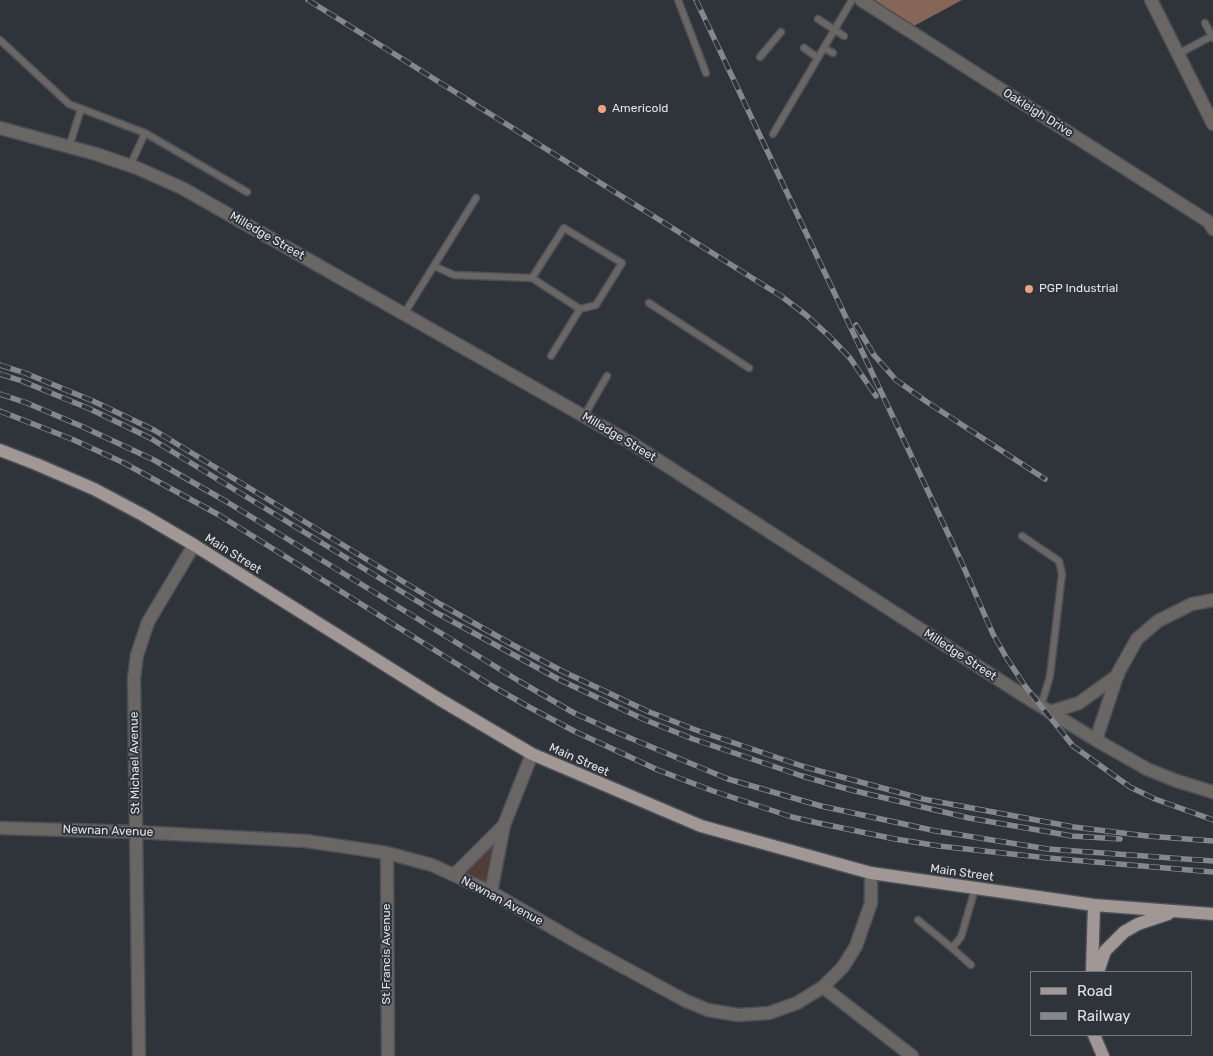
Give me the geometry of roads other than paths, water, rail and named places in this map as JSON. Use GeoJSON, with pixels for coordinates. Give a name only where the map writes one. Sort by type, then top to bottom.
{"type":"FeatureCollection","features":[{"type":"Feature","properties":{"kind":"main road","name":"Main Street"},"geometry":{"type":"LineString","coordinates":[[0,450],[94,489],[143,515],[439,699],[532,754],[603,786],[701,826],[871,873],[1094,905],[1213,914]]}},
{"type":"Feature","properties":{"kind":"main road"},"geometry":{"type":"LineString","coordinates":[[1092,971],[1094,905]]}},
{"type":"Feature","properties":{"kind":"main road"},"geometry":{"type":"LineString","coordinates":[[1098,971],[1105,951],[1124,932],[1138,924],[1178,911]]}},
{"type":"Feature","properties":{"kind":"main road"},"geometry":{"type":"LineString","coordinates":[[1094,1036],[1103,1056]]}},
{"type":"Feature","properties":{"kind":"street","name":"Oakleigh Drive"},"geometry":{"type":"LineString","coordinates":[[861,0],[1209,222],[1213,229]]}},
{"type":"Feature","properties":{"kind":"street"},"geometry":{"type":"LineString","coordinates":[[1151,0],[1213,124]]}},
{"type":"Feature","properties":{"kind":"street","name":"Milledge Street"},"geometry":{"type":"LineString","coordinates":[[0,128],[130,166],[182,188],[633,444],[1096,740],[1147,769],[1213,792]]}},
{"type":"Feature","properties":{"kind":"street","name":"St Michael Avenue"},"geometry":{"type":"LineString","coordinates":[[139,1056],[134,678],[137,655],[148,622],[194,545]]}},
{"type":"Feature","properties":{"kind":"street"},"geometry":{"type":"LineString","coordinates":[[1096,740],[1118,676],[1137,639],[1158,621],[1192,604],[1213,600]]}},
{"type":"Feature","properties":{"kind":"street"},"geometry":{"type":"LineString","coordinates":[[1046,709],[1078,703],[1118,676]]}},
{"type":"Feature","properties":{"kind":"street"},"geometry":{"type":"LineString","coordinates":[[491,892],[504,825],[532,754]]}},
{"type":"Feature","properties":{"kind":"street"},"geometry":{"type":"LineString","coordinates":[[454,875],[504,825]]}},
{"type":"Feature","properties":{"kind":"street","name":"Newnan Avenue"},"geometry":{"type":"LineString","coordinates":[[0,828],[136,832],[306,841],[387,853],[432,866],[491,892],[686,1001],[708,1010],[738,1015],[768,1013],[797,1003],[823,987],[843,967],[856,946],[871,903],[871,873]]}},
{"type":"Feature","properties":{"kind":"street","name":"St Francis Avenue"},"geometry":{"type":"LineString","coordinates":[[387,853],[388,1056]]}},
{"type":"Feature","properties":{"kind":"street"},"geometry":{"type":"LineString","coordinates":[[823,987],[912,1056]]}},
{"type":"Feature","properties":{"kind":"lane"},"geometry":{"type":"LineString","coordinates":[[678,0],[706,73]]}},
{"type":"Feature","properties":{"kind":"lane"},"geometry":{"type":"LineString","coordinates":[[773,134],[852,0]]}},
{"type":"Feature","properties":{"kind":"lane"},"geometry":{"type":"LineString","coordinates":[[818,19],[844,36]]}},
{"type":"Feature","properties":{"kind":"lane"},"geometry":{"type":"LineString","coordinates":[[1178,54],[1212,37],[1205,23]]}},
{"type":"Feature","properties":{"kind":"lane"},"geometry":{"type":"LineString","coordinates":[[760,57],[781,32]]}},
{"type":"Feature","properties":{"kind":"lane"},"geometry":{"type":"LineString","coordinates":[[0,40],[69,104],[145,134],[247,192]]}},
{"type":"Feature","properties":{"kind":"lane"},"geometry":{"type":"LineString","coordinates":[[804,48],[818,58]]}},
{"type":"Feature","properties":{"kind":"lane"},"geometry":{"type":"LineString","coordinates":[[824,48],[833,53]]}},
{"type":"Feature","properties":{"kind":"lane"},"geometry":{"type":"LineString","coordinates":[[69,147],[81,109]]}},
{"type":"Feature","properties":{"kind":"lane"},"geometry":{"type":"LineString","coordinates":[[130,166],[145,134]]}},
{"type":"Feature","properties":{"kind":"lane"},"geometry":{"type":"LineString","coordinates":[[404,314],[476,198]]}},
{"type":"Feature","properties":{"kind":"lane"},"geometry":{"type":"LineString","coordinates":[[434,266],[454,275],[532,278],[580,308],[596,305],[622,263],[564,228],[532,278]]}},
{"type":"Feature","properties":{"kind":"lane"},"geometry":{"type":"LineString","coordinates":[[649,303],[749,368]]}},
{"type":"Feature","properties":{"kind":"lane"},"geometry":{"type":"LineString","coordinates":[[551,356],[580,308]]}},
{"type":"Feature","properties":{"kind":"lane"},"geometry":{"type":"LineString","coordinates":[[584,416],[607,376]]}},
{"type":"Feature","properties":{"kind":"lane"},"geometry":{"type":"LineString","coordinates":[[1022,536],[1059,561],[1062,574],[1046,709]]}},
{"type":"Feature","properties":{"kind":"lane"},"geometry":{"type":"LineString","coordinates":[[952,948],[961,937],[975,889]]}},
{"type":"Feature","properties":{"kind":"lane"},"geometry":{"type":"LineString","coordinates":[[918,920],[971,965]]}},
{"type":"Feature","properties":{"kind":"railway"},"geometry":{"type":"LineString","coordinates":[[308,0],[781,296],[806,315],[850,358],[876,396]]}},
{"type":"Feature","properties":{"kind":"railway"},"geometry":{"type":"LineString","coordinates":[[696,0],[961,561],[993,634],[1006,657],[1025,686],[1073,746],[1130,787],[1155,799],[1213,820]]}},
{"type":"Feature","properties":{"kind":"railway"},"geometry":{"type":"LineString","coordinates":[[856,325],[874,355],[896,380],[1045,479]]}},
{"type":"Feature","properties":{"kind":"railway"},"geometry":{"type":"LineString","coordinates":[[0,365],[25,373],[93,401],[154,430],[440,604],[564,672],[647,711],[696,730],[805,767],[923,799],[1074,827],[1147,836],[1213,841]]}},
{"type":"Feature","properties":{"kind":"railway"},"geometry":{"type":"LineString","coordinates":[[0,374],[90,409],[150,438],[435,612],[560,680],[643,719],[693,739],[802,776],[851,790],[969,818],[1072,836],[1120,839]]}},
{"type":"Feature","properties":{"kind":"railway"},"geometry":{"type":"LineString","coordinates":[[0,394],[27,403],[81,426],[154,460],[227,502],[574,713],[728,779],[821,806],[936,831],[1048,849],[1213,861]]}},
{"type":"Feature","properties":{"kind":"railway"},"geometry":{"type":"LineString","coordinates":[[0,411],[74,440],[124,463],[219,515],[492,686],[529,707],[574,731],[658,770],[713,791],[792,817],[895,839],[939,846],[1048,858],[1213,872]]}},
{"type":"Feature","properties":{"kind":"place","name":"Americold"},"geometry":{"type":"Point","coordinates":[602,109]}},
{"type":"Feature","properties":{"kind":"place","name":"PGP Industrial"},"geometry":{"type":"Point","coordinates":[1029,289]}}]}
